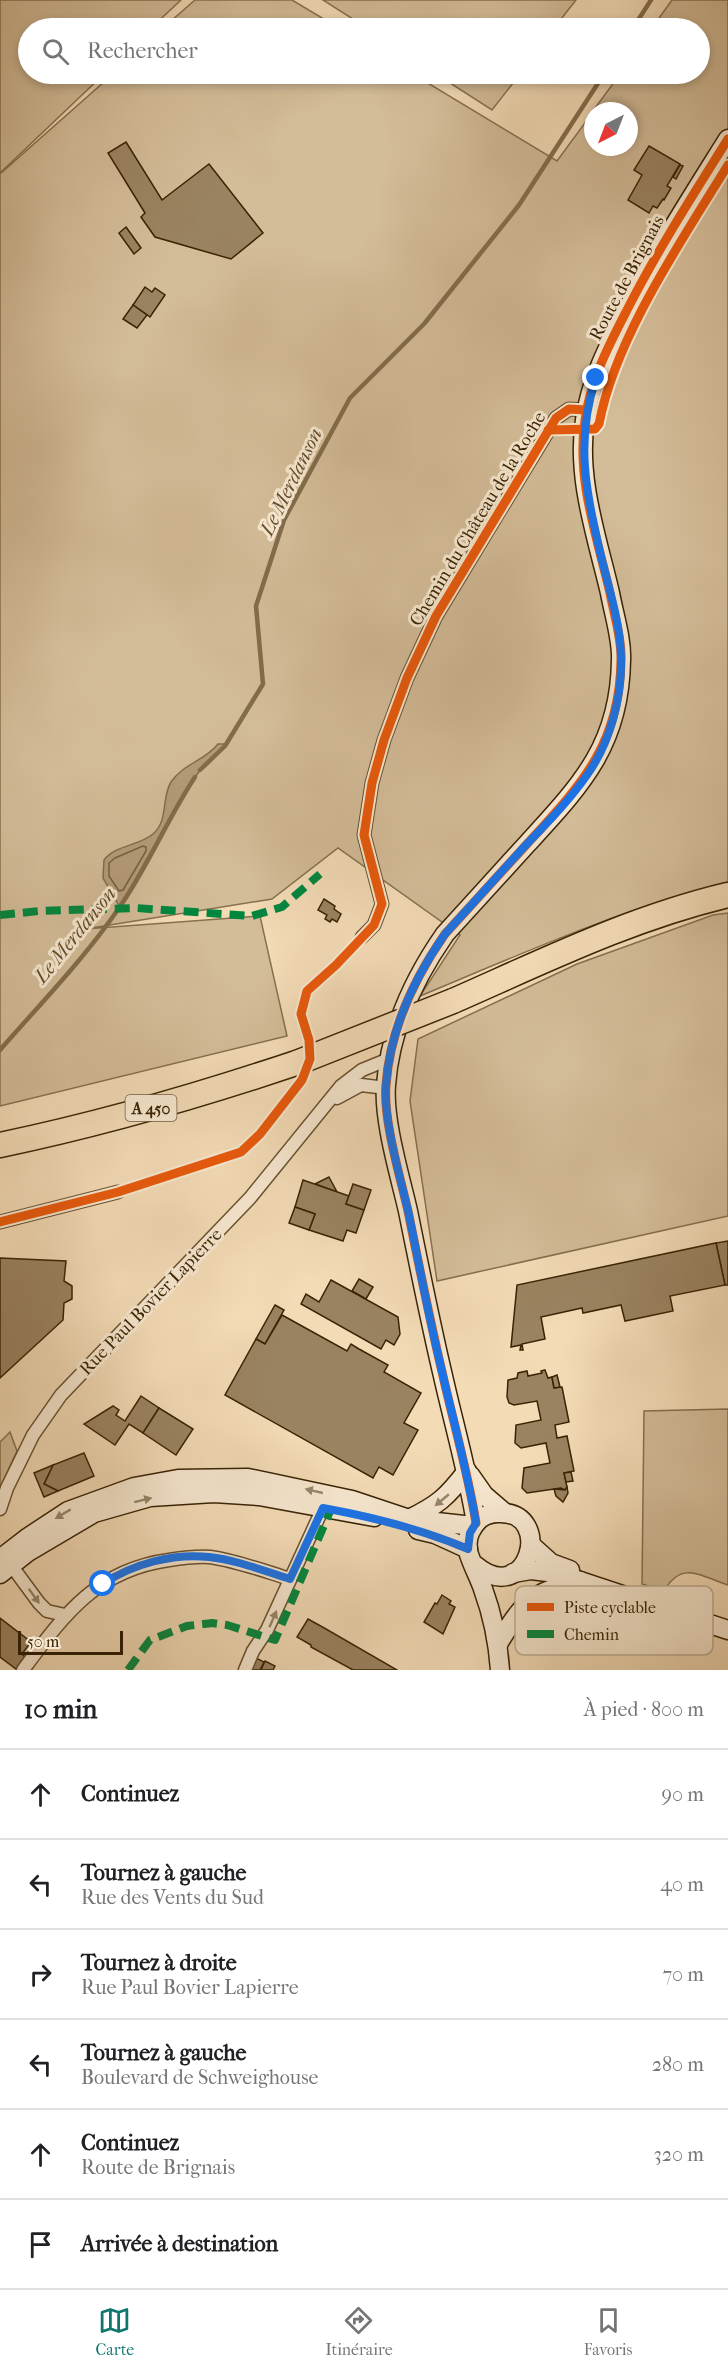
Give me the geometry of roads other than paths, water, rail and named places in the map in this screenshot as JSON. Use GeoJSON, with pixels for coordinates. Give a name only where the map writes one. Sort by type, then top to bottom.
{"type":"FeatureCollection","features":[{"type":"Feature","properties":{"kind":"highway","name":"A 450"},"geometry":{"type":"LineString","coordinates":[[0,1145],[104,1121],[187,1098],[299,1062],[453,1001],[564,950],[630,924],[728,895]]}},
{"type":"Feature","properties":{"kind":"street","name":"Route de Brignais"},"geometry":{"type":"LineString","coordinates":[[474,1525],[467,1471],[436,1348],[396,1157],[386,1088],[389,1059],[398,1022],[414,982],[445,934],[569,799],[588,774],[602,748],[620,687],[621,657],[586,484],[583,442],[586,410],[604,358],[636,292],[728,139]]}},
{"type":"Feature","properties":{"kind":"street","name":"Chemin du Château de la Roche"},"geometry":{"type":"LineString","coordinates":[[362,937],[374,925],[381,904],[364,835],[372,783],[384,740],[407,678],[436,616],[556,418],[569,409],[586,410]]}},
{"type":"Feature","properties":{"kind":"street","name":"Rue Paul Bovier Lapierre"},"geometry":{"type":"LineString","coordinates":[[0,1509],[7,1488],[33,1435],[61,1395],[250,1198],[341,1086],[362,1070],[389,1059]]}},
{"type":"Feature","properties":{"kind":"street","name":"Rue Paul Bovier Lapierre"},"geometry":{"type":"LineString","coordinates":[[323,1107],[361,1085],[386,1088]]}},
{"type":"Feature","properties":{"kind":"street"},"geometry":{"type":"LineString","coordinates":[[0,1222],[118,1192]]}},
{"type":"Feature","properties":{"kind":"street"},"geometry":{"type":"LineString","coordinates":[[409,1519],[437,1505],[467,1471],[484,1495],[505,1513],[521,1521],[530,1536],[531,1545],[526,1562],[509,1574],[491,1611]]}},
{"type":"Feature","properties":{"kind":"street"},"geometry":{"type":"LineString","coordinates":[[4,1566],[27,1538],[68,1511],[134,1487],[178,1479],[248,1478],[352,1500],[409,1519],[474,1525]]}},
{"type":"Feature","properties":{"kind":"street"},"geometry":{"type":"LineString","coordinates":[[4,1566],[94,1513],[150,1497],[214,1493],[259,1496],[370,1516],[435,1534],[471,1557],[483,1572],[493,1576],[531,1570],[556,1574],[595,1586]]}},
{"type":"Feature","properties":{"kind":"street"},"geometry":{"type":"LineString","coordinates":[[245,1670],[267,1630],[323,1508]]}},
{"type":"Feature","properties":{"kind":"street"},"geometry":{"type":"LineString","coordinates":[[500,1670],[498,1644],[491,1611],[471,1557],[470,1533],[474,1525],[489,1514],[505,1513]]}},
{"type":"Feature","properties":{"kind":"street"},"geometry":{"type":"LineString","coordinates":[[531,1545],[551,1563],[613,1586]]}},
{"type":"Feature","properties":{"kind":"street"},"geometry":{"type":"LineString","coordinates":[[23,1670],[65,1615],[98,1586],[120,1573],[147,1563],[208,1557],[232,1561],[290,1579]]}},
{"type":"Feature","properties":{"kind":"street"},"geometry":{"type":"LineString","coordinates":[[4,1566],[47,1611],[65,1615]]}},
{"type":"Feature","properties":{"kind":"street"},"geometry":{"type":"LineString","coordinates":[[562,1586],[580,1581]]}},
{"type":"Feature","properties":{"kind":"street"},"geometry":{"type":"LineString","coordinates":[[498,1644],[515,1616]]}},
{"type":"Feature","properties":{"kind":"street"},"geometry":{"type":"LineString","coordinates":[[713,1625],[728,1630]]}},
{"type":"Feature","properties":{"kind":"water"},"geometry":{"type":"Polygon","coordinates":[[[218,744],[225,746],[200,770],[178,803],[121,905],[118,904],[103,878],[104,860],[114,851],[153,834],[161,822],[171,782],[218,744]]]}},
{"type":"Feature","properties":{"kind":"waterway","name":"Le Merdanson"},"geometry":{"type":"LineString","coordinates":[[639,18],[651,0]]}},
{"type":"Feature","properties":{"kind":"waterway","name":"Le Merdanson"},"geometry":{"type":"LineString","coordinates":[[200,770],[225,746],[263,684],[256,606],[284,520],[350,398],[424,324],[519,205],[598,84]]}},
{"type":"Feature","properties":{"kind":"waterway","name":"Le Merdanson"},"geometry":{"type":"LineString","coordinates":[[0,1050],[63,979],[107,924],[131,889],[195,777]]}}]}
